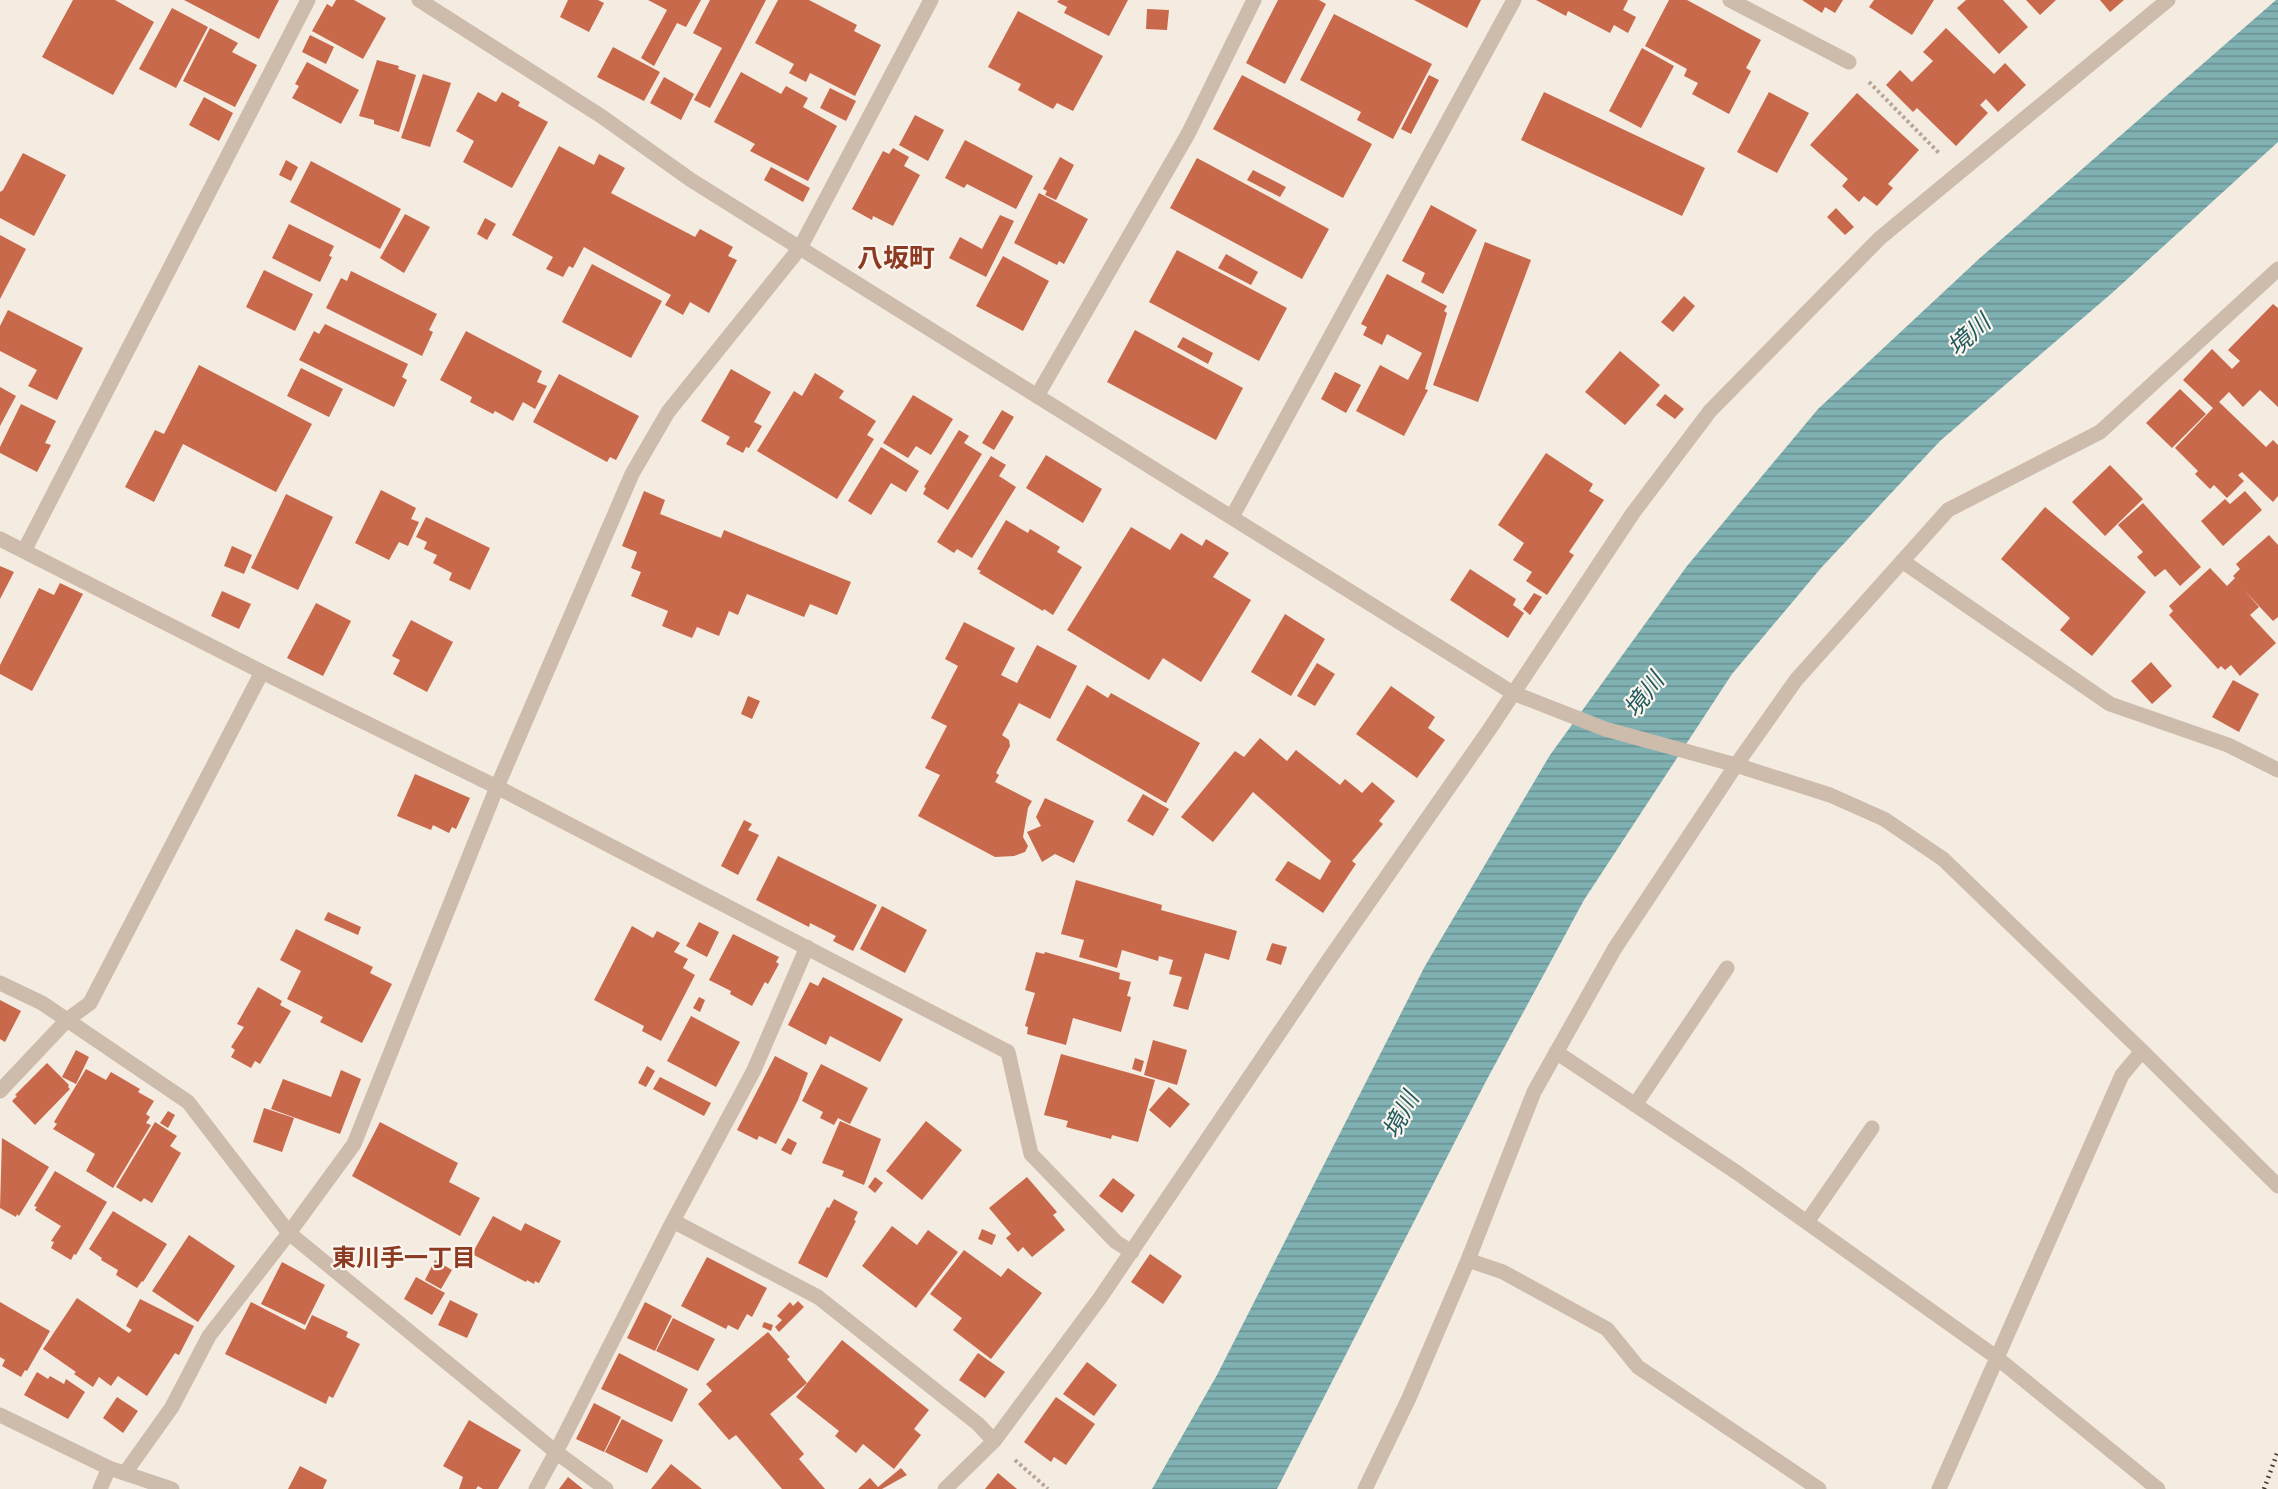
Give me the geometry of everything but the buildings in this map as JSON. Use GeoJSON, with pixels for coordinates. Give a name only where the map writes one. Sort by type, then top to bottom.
{"type":"FeatureCollection","features":[{"type":"Feature","properties":{"kind":"street"},"geometry":{"type":"LineString","coordinates":[[24,551],[308,0]]}},
{"type":"Feature","properties":{"kind":"street"},"geometry":{"type":"LineString","coordinates":[[419,0],[601,116],[691,180],[1513,693],[1558,713],[1605,729],[1736,765],[1830,795],[1884,819],[1942,859],[2142,1051],[2278,1186]]}},
{"type":"Feature","properties":{"kind":"street"},"geometry":{"type":"LineString","coordinates":[[125,1473],[172,1407],[209,1336],[354,1144],[497,788],[632,474],[668,412],[800,248],[932,0]]}},
{"type":"Feature","properties":{"kind":"street"},"geometry":{"type":"LineString","coordinates":[[1037,396],[1188,134],[1254,0]]}},
{"type":"Feature","properties":{"kind":"street"},"geometry":{"type":"LineString","coordinates":[[1232,517],[1514,0]]}},
{"type":"Feature","properties":{"kind":"street"},"geometry":{"type":"LineString","coordinates":[[1730,0],[1849,62]]}},
{"type":"Feature","properties":{"kind":"street"},"geometry":{"type":"LineString","coordinates":[[945,1489],[994,1441],[1101,1298],[1330,958],[1489,730],[1633,513],[1710,411],[1880,238],[2168,0]]}},
{"type":"Feature","properties":{"kind":"street"},"geometry":{"type":"LineString","coordinates":[[1365,1489],[1409,1398],[1468,1260],[1534,1092],[1615,948],[1736,765],[1796,680],[1948,510],[2100,432],[2278,269]]}},
{"type":"Feature","properties":{"kind":"street"},"geometry":{"type":"LineString","coordinates":[[0,539],[497,788],[1008,1053],[1031,1154],[1116,1242],[1132,1252]]}},
{"type":"Feature","properties":{"kind":"street"},"geometry":{"type":"LineString","coordinates":[[1902,561],[2110,704],[2228,745],[2278,770]]}},
{"type":"Feature","properties":{"kind":"street"},"geometry":{"type":"LineString","coordinates":[[0,1091],[67,1020],[90,1003],[262,672]]}},
{"type":"Feature","properties":{"kind":"street"},"geometry":{"type":"LineString","coordinates":[[536,1489],[673,1221],[754,1070],[807,947]]}},
{"type":"Feature","properties":{"kind":"street"},"geometry":{"type":"LineString","coordinates":[[1635,1105],[1727,968]]}},
{"type":"Feature","properties":{"kind":"street"},"geometry":{"type":"LineString","coordinates":[[0,983],[42,1003],[188,1102],[289,1233],[556,1452],[606,1489]]}},
{"type":"Feature","properties":{"kind":"street"},"geometry":{"type":"LineString","coordinates":[[1939,1489],[2122,1075],[2142,1051]]}},
{"type":"Feature","properties":{"kind":"street"},"geometry":{"type":"LineString","coordinates":[[1556,1052],[1807,1222],[1996,1357],[2158,1489]]}},
{"type":"Feature","properties":{"kind":"street"},"geometry":{"type":"LineString","coordinates":[[1807,1222],[1872,1128]]}},
{"type":"Feature","properties":{"kind":"street"},"geometry":{"type":"LineString","coordinates":[[673,1221],[818,1297],[978,1424],[994,1441]]}},
{"type":"Feature","properties":{"kind":"street"},"geometry":{"type":"LineString","coordinates":[[1468,1260],[1503,1272],[1607,1329],[1638,1367],[1819,1489]]}},
{"type":"Feature","properties":{"kind":"street"},"geometry":{"type":"LineString","coordinates":[[0,1415],[110,1468],[172,1489]]}},
{"type":"Feature","properties":{"kind":"street"},"geometry":{"type":"LineString","coordinates":[[100,1489],[110,1468]]}},
{"type":"Feature","properties":{"kind":"path"},"geometry":{"type":"LineString","coordinates":[[1849,62],[1958,172]]}},
{"type":"Feature","properties":{"kind":"path"},"geometry":{"type":"LineString","coordinates":[[994,1441],[1048,1489]]}},
{"type":"Feature","properties":{"kind":"water","name":"境川"},"geometry":{"type":"Polygon","coordinates":[[[2278,0],[2278,142],[2112,293],[1940,441],[1821,568],[1732,674],[1584,900],[1485,1083],[1277,1489],[1152,1489],[1217,1375],[1425,966],[1550,755],[1687,566],[1818,409],[1980,258],[2278,0]]]}},
{"type":"Feature","properties":{"kind":"railway"},"geometry":{"type":"LineString","coordinates":[[2264,1489],[2278,1451]]}},
{"type":"Feature","properties":{"kind":"district","name":"八坂町"},"geometry":{"type":"Point","coordinates":[896,258]}},
{"type":"Feature","properties":{"kind":"district","name":"東川手一丁目"},"geometry":{"type":"Point","coordinates":[404,1258]}}]}
